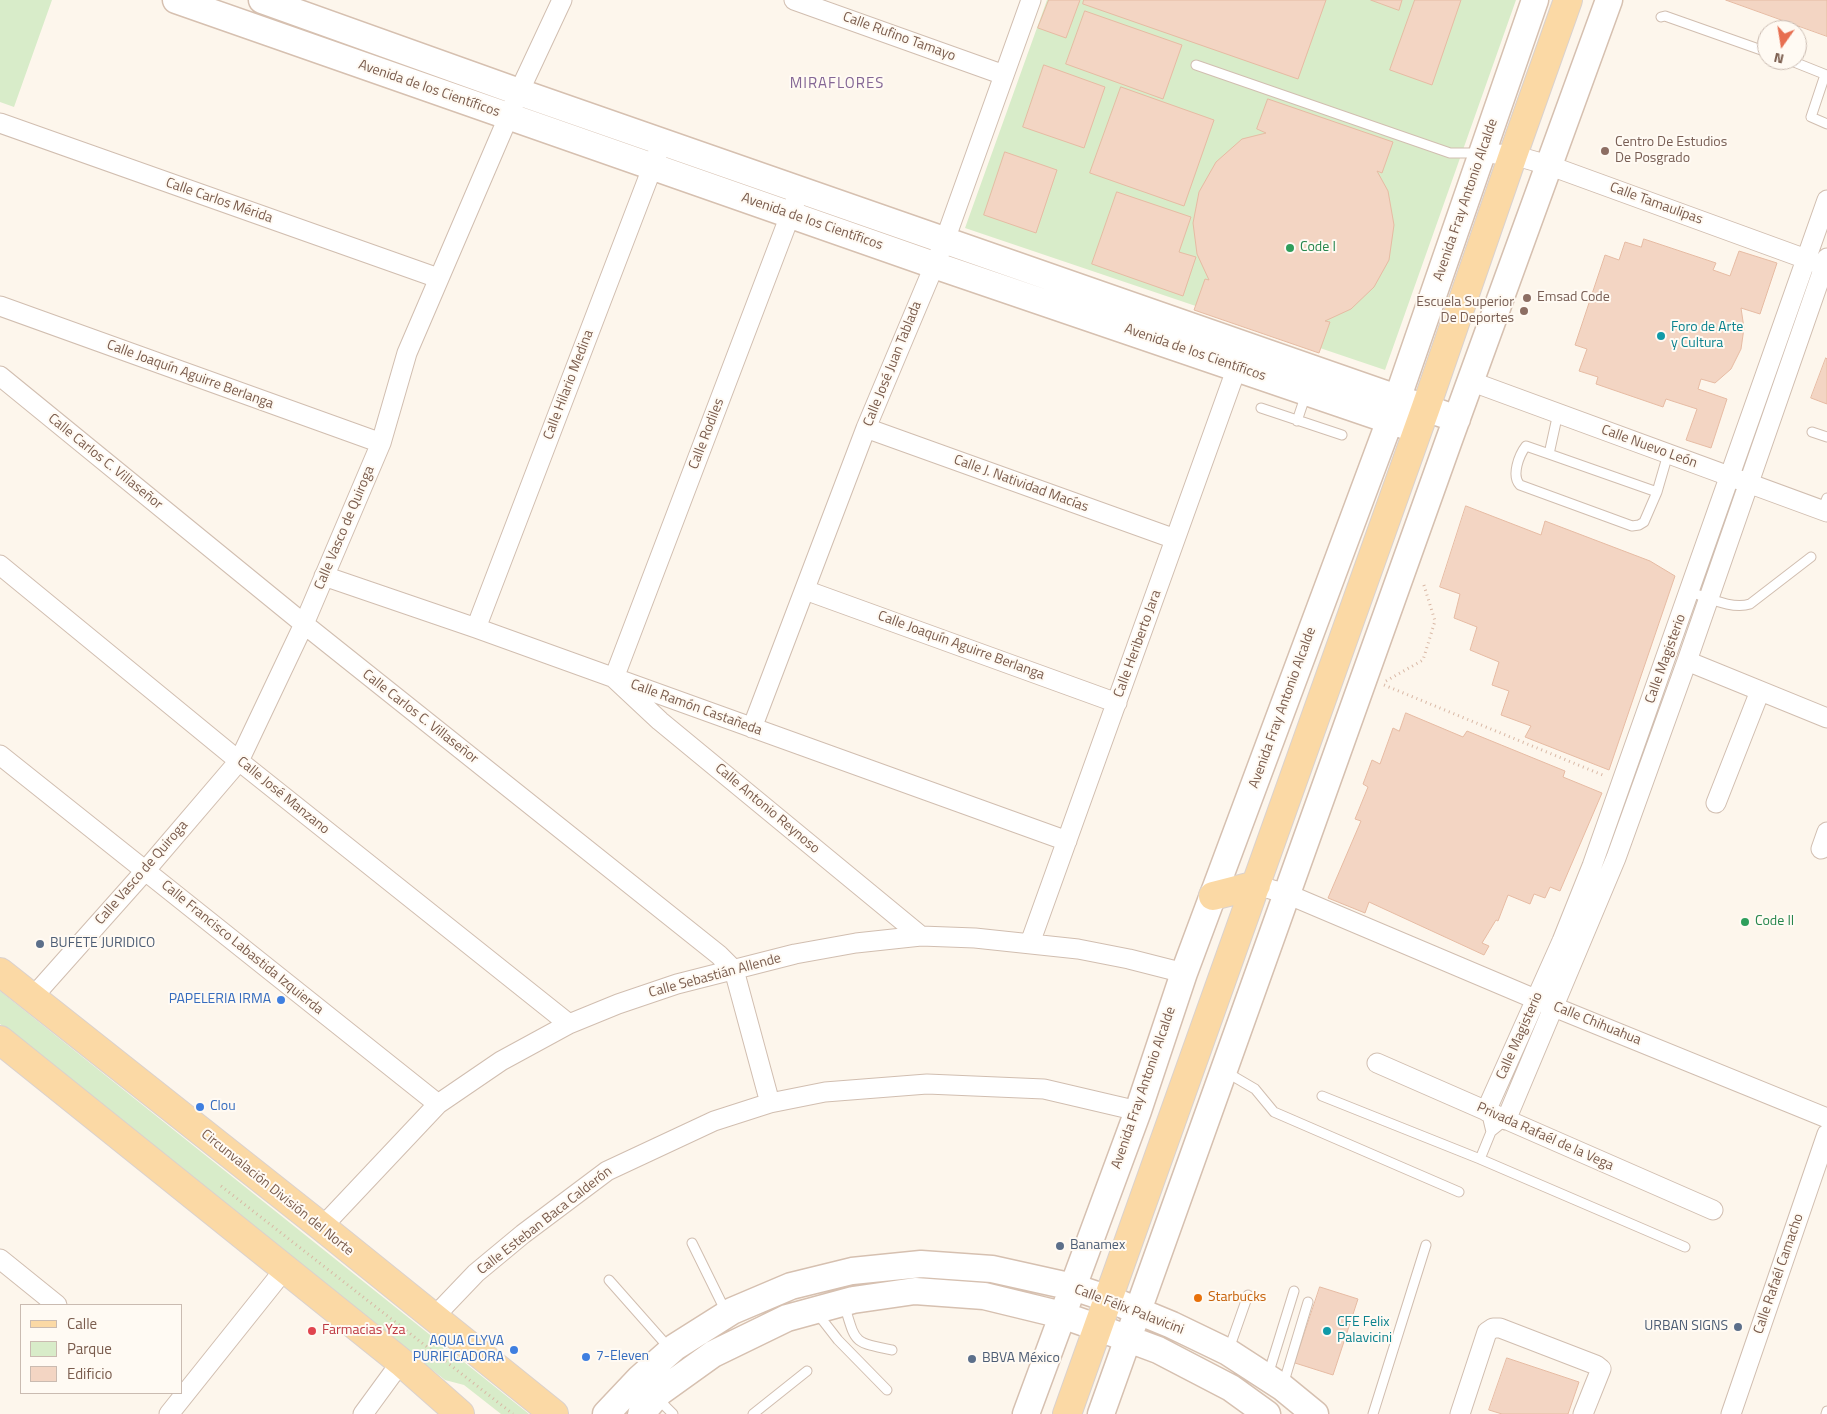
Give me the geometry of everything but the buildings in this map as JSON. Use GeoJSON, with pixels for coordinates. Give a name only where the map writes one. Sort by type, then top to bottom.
{"type":"FeatureCollection","features":[{"type":"Feature","properties":{"kind":"main road"},"geometry":{"type":"LineString","coordinates":[[1067,1414],[1422,419],[1512,155],[1568,0]]}},
{"type":"Feature","properties":{"kind":"main road"},"geometry":{"type":"LineString","coordinates":[[1213,896],[1256,885]]}},
{"type":"Feature","properties":{"kind":"main road","name":"Circunvalación División del Norte"},"geometry":{"type":"LineString","coordinates":[[0,972],[554,1414]]}},
{"type":"Feature","properties":{"kind":"main road"},"geometry":{"type":"LineString","coordinates":[[0,1040],[284,1270],[401,1362],[460,1414]]}},
{"type":"Feature","properties":{"kind":"street","name":"Avenida de los Científicos"},"geometry":{"type":"LineString","coordinates":[[176,0],[934,265],[1241,356],[1307,391],[1394,409]]}},
{"type":"Feature","properties":{"kind":"street","name":"Avenida de los Científicos"},"geometry":{"type":"LineString","coordinates":[[262,0],[519,92],[945,240],[1241,356],[1453,429]]}},
{"type":"Feature","properties":{"kind":"street","name":"Calle Vasco de Quiroga"},"geometry":{"type":"LineString","coordinates":[[32,998],[145,871],[239,761],[304,624],[380,443],[407,353],[438,278],[519,92],[562,0]]}},
{"type":"Feature","properties":{"kind":"street","name":"Calle Rufino Tamayo"},"geometry":{"type":"LineString","coordinates":[[794,0],[1004,75]]}},
{"type":"Feature","properties":{"kind":"street","name":"Calle José Juan Tablada"},"geometry":{"type":"LineString","coordinates":[[752,728],[866,428],[945,240],[1031,0]]}},
{"type":"Feature","properties":{"kind":"street","name":"Avenida Fray Antonio Alcalde"},"geometry":{"type":"LineString","coordinates":[[1026,1414],[1138,1111],[1184,973],[1394,409],[1536,0]]}},
{"type":"Feature","properties":{"kind":"street"},"geometry":{"type":"LineString","coordinates":[[1101,1414],[1470,381],[1609,0]]}},
{"type":"Feature","properties":{"kind":"street","name":"Calle Carlos Mérida"},"geometry":{"type":"LineString","coordinates":[[0,123],[438,278]]}},
{"type":"Feature","properties":{"kind":"street","name":"Calle Hilario Medina"},"geometry":{"type":"LineString","coordinates":[[476,628],[662,142]]}},
{"type":"Feature","properties":{"kind":"street","name":"Calle Tamaulipas"},"geometry":{"type":"LineString","coordinates":[[1482,152],[1512,155],[1548,165],[1806,258],[1826,263]]}},
{"type":"Feature","properties":{"kind":"street","name":"Calle Rodiles"},"geometry":{"type":"LineString","coordinates":[[614,678],[800,189]]}},
{"type":"Feature","properties":{"kind":"street","name":"Calle Magisterio"},"geometry":{"type":"LineString","coordinates":[[1486,1111],[1562,941],[1592,866],[1827,200]]}},
{"type":"Feature","properties":{"kind":"street","name":"Calle Magisterio"},"geometry":{"type":"LineString","coordinates":[[1506,1120],[1616,858],[1826,263]]}},
{"type":"Feature","properties":{"kind":"street","name":"Calle Joaquín Aguirre Berlanga"},"geometry":{"type":"LineString","coordinates":[[0,306],[380,443]]}},
{"type":"Feature","properties":{"kind":"street","name":"Calle Heriberto Jara"},"geometry":{"type":"LineString","coordinates":[[1030,944],[1241,356]]}},
{"type":"Feature","properties":{"kind":"street","name":"Calle Carlos C. Villaseñor"},"geometry":{"type":"LineString","coordinates":[[0,376],[304,624],[719,955],[734,970]]}},
{"type":"Feature","properties":{"kind":"street","name":"Calle Nuevo León"},"geometry":{"type":"LineString","coordinates":[[1470,381],[1729,477],[1825,507]]}},
{"type":"Feature","properties":{"kind":"street","name":"Calle J. Natividad Macías"},"geometry":{"type":"LineString","coordinates":[[866,428],[1175,539]]}},
{"type":"Feature","properties":{"kind":"street","name":"Calle José Manzano"},"geometry":{"type":"LineString","coordinates":[[0,565],[239,761],[569,1024]]}},
{"type":"Feature","properties":{"kind":"street","name":"Calle Ramón Castañeda"},"geometry":{"type":"LineString","coordinates":[[324,576],[476,628],[1067,842]]}},
{"type":"Feature","properties":{"kind":"street","name":"Calle Joaquín Aguirre Berlanga"},"geometry":{"type":"LineString","coordinates":[[805,590],[1117,703]]}},
{"type":"Feature","properties":{"kind":"street"},"geometry":{"type":"LineString","coordinates":[[1687,661],[1827,718]]}},
{"type":"Feature","properties":{"kind":"street","name":"Calle Antonio Reynoso"},"geometry":{"type":"LineString","coordinates":[[614,678],[660,720],[922,936]]}},
{"type":"Feature","properties":{"kind":"street"},"geometry":{"type":"LineString","coordinates":[[1716,803],[1760,691]]}},
{"type":"Feature","properties":{"kind":"street","name":"Calle Francisco Labastida Izquierda"},"geometry":{"type":"LineString","coordinates":[[0,755],[438,1104]]}},
{"type":"Feature","properties":{"kind":"street","name":"Calle Chihuahua"},"geometry":{"type":"LineString","coordinates":[[1256,885],[1287,894],[1554,1007],[1827,1118]]}},
{"type":"Feature","properties":{"kind":"street","name":"Calle Sebastián Allende"},"geometry":{"type":"LineString","coordinates":[[322,1227],[438,1104],[501,1061],[569,1024],[618,1004],[676,984],[794,954],[856,943],[922,936],[975,938],[1078,949],[1184,973]]}},
{"type":"Feature","properties":{"kind":"street"},"geometry":{"type":"LineString","coordinates":[[734,970],[770,1103]]}},
{"type":"Feature","properties":{"kind":"street","name":"Privada Rafaél de la Vega"},"geometry":{"type":"LineString","coordinates":[[1377,1063],[1713,1210]]}},
{"type":"Feature","properties":{"kind":"street","name":"Calle Esteban Baca Calderón"},"geometry":{"type":"LineString","coordinates":[[433,1318],[483,1268],[523,1234],[607,1171],[714,1121],[770,1103],[825,1092],[927,1084],[1044,1089],[1138,1111]]}},
{"type":"Feature","properties":{"kind":"street","name":"Calle Rafaél Camacho"},"geometry":{"type":"LineString","coordinates":[[1732,1414],[1827,1134]]}},
{"type":"Feature","properties":{"kind":"street"},"geometry":{"type":"LineString","coordinates":[[0,1259],[56,1304]]}},
{"type":"Feature","properties":{"kind":"street","name":"Calle Félix Palavicini"},"geometry":{"type":"LineString","coordinates":[[651,1396],[672,1351],[727,1314],[791,1286],[852,1271],[921,1264],[992,1269],[1073,1287],[1138,1310],[1228,1352],[1275,1383],[1314,1414]]}},
{"type":"Feature","properties":{"kind":"street"},"geometry":{"type":"LineString","coordinates":[[182,1389],[284,1270]]}},
{"type":"Feature","properties":{"kind":"street","name":"Calle Félix Palavicini"},"geometry":{"type":"LineString","coordinates":[[606,1414],[660,1392],[713,1354],[787,1318],[844,1302],[915,1291],[984,1296],[1062,1315],[1128,1338],[1158,1350],[1231,1388],[1267,1414]]}},
{"type":"Feature","properties":{"kind":"street"},"geometry":{"type":"LineString","coordinates":[[1460,1414],[1488,1332],[1493,1328],[1500,1328],[1596,1365],[1601,1369],[1582,1414]]}},
{"type":"Feature","properties":{"kind":"street"},"geometry":{"type":"LineString","coordinates":[[363,1414],[401,1362]]}},
{"type":"Feature","properties":{"kind":"lane"},"geometry":{"type":"LineString","coordinates":[[1661,17],[1665,16],[1757,48]]}},
{"type":"Feature","properties":{"kind":"lane"},"geometry":{"type":"LineString","coordinates":[[1196,65],[1450,153],[1482,152]]}},
{"type":"Feature","properties":{"kind":"lane"},"geometry":{"type":"LineString","coordinates":[[1807,67],[1824,74],[1811,117],[1827,124]]}},
{"type":"Feature","properties":{"kind":"lane"},"geometry":{"type":"LineString","coordinates":[[1297,421],[1307,391]]}},
{"type":"Feature","properties":{"kind":"lane"},"geometry":{"type":"LineString","coordinates":[[1261,408],[1342,435]]}},
{"type":"Feature","properties":{"kind":"lane"},"geometry":{"type":"LineString","coordinates":[[1549,454],[1558,413]]}},
{"type":"Feature","properties":{"kind":"lane"},"geometry":{"type":"LineString","coordinates":[[1812,432],[1827,437]]}},
{"type":"Feature","properties":{"kind":"lane"},"geometry":{"type":"LineString","coordinates":[[1657,492],[1526,446],[1515,476],[1520,484],[1632,526],[1644,522],[1657,492],[1668,454]]}},
{"type":"Feature","properties":{"kind":"lane"},"geometry":{"type":"LineString","coordinates":[[1690,592],[1730,604],[1745,606],[1811,557]]}},
{"type":"Feature","properties":{"kind":"lane"},"geometry":{"type":"LineString","coordinates":[[1224,1071],[1254,1089],[1274,1112],[1459,1192]]}},
{"type":"Feature","properties":{"kind":"lane"},"geometry":{"type":"LineString","coordinates":[[1322,1096],[1480,1159],[1685,1247]]}},
{"type":"Feature","properties":{"kind":"lane"},"geometry":{"type":"LineString","coordinates":[[1486,1111],[1491,1132]]}},
{"type":"Feature","properties":{"kind":"lane"},"geometry":{"type":"LineString","coordinates":[[1480,1159],[1491,1132],[1506,1120]]}},
{"type":"Feature","properties":{"kind":"lane"},"geometry":{"type":"LineString","coordinates":[[692,1243],[727,1314]]}},
{"type":"Feature","properties":{"kind":"lane"},"geometry":{"type":"LineString","coordinates":[[1373,1414],[1426,1245]]}},
{"type":"Feature","properties":{"kind":"lane"},"geometry":{"type":"LineString","coordinates":[[609,1280],[672,1351]]}},
{"type":"Feature","properties":{"kind":"lane"},"geometry":{"type":"LineString","coordinates":[[1275,1383],[1294,1291]]}},
{"type":"Feature","properties":{"kind":"lane"},"geometry":{"type":"LineString","coordinates":[[1228,1352],[1248,1295]]}},
{"type":"Feature","properties":{"kind":"lane"},"geometry":{"type":"LineString","coordinates":[[844,1302],[853,1333],[857,1340],[867,1345],[892,1350]]}},
{"type":"Feature","properties":{"kind":"lane"},"geometry":{"type":"LineString","coordinates":[[1275,1383],[1308,1302]]}},
{"type":"Feature","properties":{"kind":"lane"},"geometry":{"type":"LineString","coordinates":[[816,1310],[838,1340],[886,1390]]}},
{"type":"Feature","properties":{"kind":"lane"},"geometry":{"type":"LineString","coordinates":[[752,1414],[807,1371]]}},
{"type":"Feature","properties":{"kind":"path"},"geometry":{"type":"LineString","coordinates":[[1422,580],[1434,621],[1423,660],[1381,683],[1622,783]]}},
{"type":"Feature","properties":{"kind":"path"},"geometry":{"type":"LineString","coordinates":[[218,1183],[513,1414]]}},
{"type":"Feature","properties":{"kind":"green space"},"geometry":{"type":"Polygon","coordinates":[[[0,0],[52,0],[14,107],[0,102],[0,0]]]}},
{"type":"Feature","properties":{"kind":"green space"},"geometry":{"type":"Polygon","coordinates":[[[1047,0],[1516,0],[1385,370],[965,228],[1047,0]]]}},
{"type":"Feature","properties":{"kind":"green space"},"geometry":{"type":"Polygon","coordinates":[[[0,991],[529,1414],[501,1414],[464,1385],[445,1380],[0,1024],[0,991]]]}},
{"type":"Feature","properties":{"kind":"place","name":"Centro De Estudios De Posgrado"},"geometry":{"type":"Point","coordinates":[1605,151]}},
{"type":"Feature","properties":{"kind":"place","name":"Code I"},"geometry":{"type":"Point","coordinates":[1290,248]}},
{"type":"Feature","properties":{"kind":"place","name":"Emsad Code"},"geometry":{"type":"Point","coordinates":[1527,298]}},
{"type":"Feature","properties":{"kind":"place","name":"Escuela Superior De Deportes"},"geometry":{"type":"Point","coordinates":[1524,311]}},
{"type":"Feature","properties":{"kind":"place","name":"Foro de Arte y Cultura"},"geometry":{"type":"Point","coordinates":[1661,336]}},
{"type":"Feature","properties":{"kind":"place","name":"Code II"},"geometry":{"type":"Point","coordinates":[1745,922]}},
{"type":"Feature","properties":{"kind":"place","name":"BUFETE JURIDICO"},"geometry":{"type":"Point","coordinates":[40,944]}},
{"type":"Feature","properties":{"kind":"place","name":"PAPELERIA IRMA"},"geometry":{"type":"Point","coordinates":[281,1000]}},
{"type":"Feature","properties":{"kind":"place","name":"Clou"},"geometry":{"type":"Point","coordinates":[200,1107]}},
{"type":"Feature","properties":{"kind":"place","name":"Banamex"},"geometry":{"type":"Point","coordinates":[1060,1246]}},
{"type":"Feature","properties":{"kind":"place","name":"Starbucks"},"geometry":{"type":"Point","coordinates":[1198,1298]}},
{"type":"Feature","properties":{"kind":"place","name":"URBAN SIGNS"},"geometry":{"type":"Point","coordinates":[1738,1327]}},
{"type":"Feature","properties":{"kind":"place","name":"Farmacias Yza"},"geometry":{"type":"Point","coordinates":[312,1331]}},
{"type":"Feature","properties":{"kind":"place","name":"CFE Felix Palavicini"},"geometry":{"type":"Point","coordinates":[1327,1331]}},
{"type":"Feature","properties":{"kind":"place","name":"AQUA CLYVA PURIFICADORA"},"geometry":{"type":"Point","coordinates":[514,1350]}},
{"type":"Feature","properties":{"kind":"place","name":"7-Eleven"},"geometry":{"type":"Point","coordinates":[586,1357]}},
{"type":"Feature","properties":{"kind":"place","name":"BBVA México"},"geometry":{"type":"Point","coordinates":[972,1359]}},
{"type":"Feature","properties":{"kind":"district","name":"MIRAFLORES"},"geometry":{"type":"Point","coordinates":[837,84]}}]}
